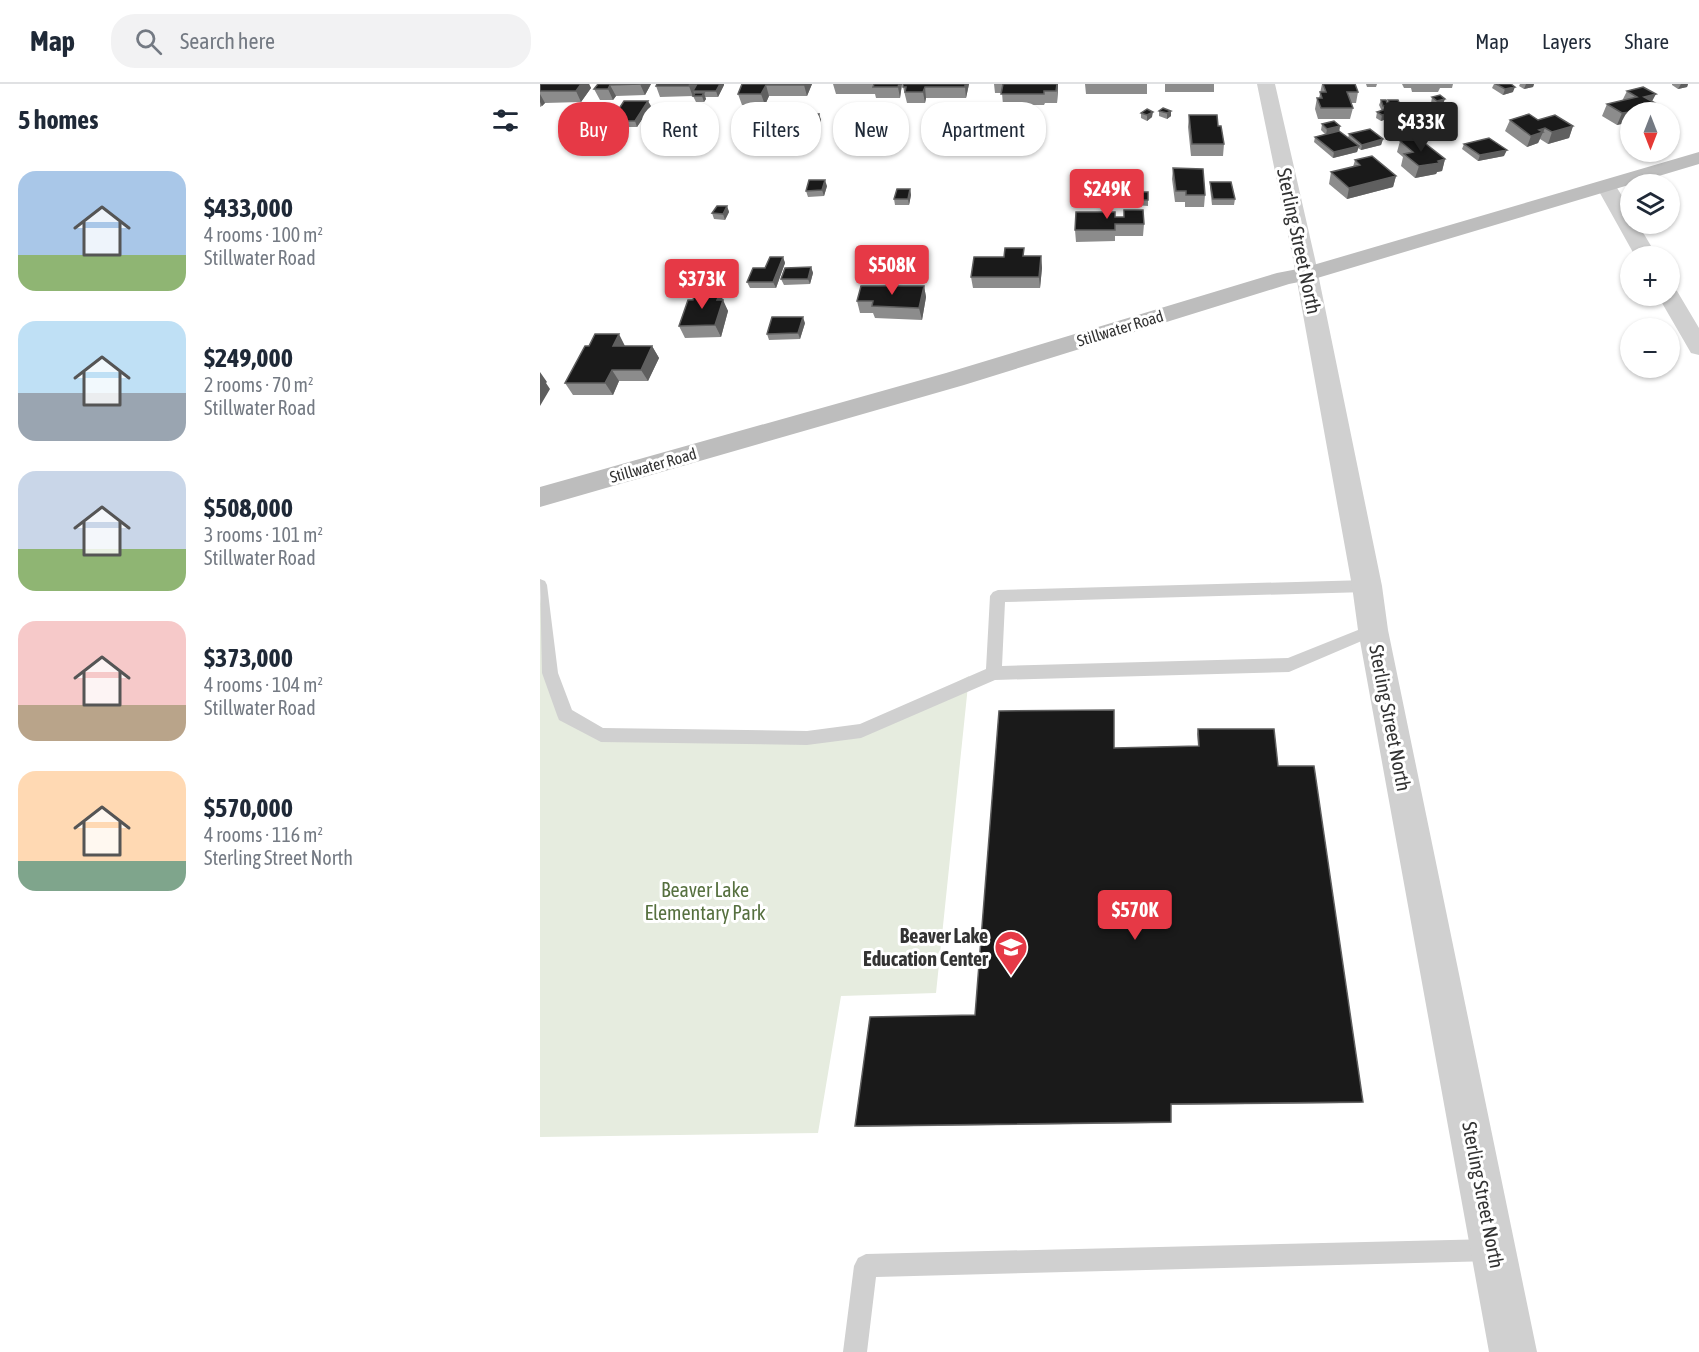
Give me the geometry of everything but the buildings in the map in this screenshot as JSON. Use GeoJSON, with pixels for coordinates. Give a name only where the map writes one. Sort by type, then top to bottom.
{"type":"FeatureCollection","features":[{"type":"Feature","properties":{"kind":"main road","name":"Stillwater Road"},"geometry":{"type":"LineString","coordinates":[[540,497],[955,379],[1285,278],[1306,274],[1699,158]]}},
{"type":"Feature","properties":{"kind":"street","name":"Sterling Street North"},"geometry":{"type":"LineString","coordinates":[[1266,84],[1367,586],[1373,630],[1513,1352]]}},
{"type":"Feature","properties":{"kind":"street"},"geometry":{"type":"LineString","coordinates":[[1606,186],[1640,246]]}},
{"type":"Feature","properties":{"kind":"street"},"geometry":{"type":"LineString","coordinates":[[1675,306],[1699,348]]}},
{"type":"Feature","properties":{"kind":"lane"},"geometry":{"type":"LineString","coordinates":[[540,585],[550,673],[565,715],[602,735],[807,738],[861,731],[994,673],[1289,665],[1373,630]]}},
{"type":"Feature","properties":{"kind":"lane"},"geometry":{"type":"LineString","coordinates":[[994,673],[998,596],[1367,586]]}},
{"type":"Feature","properties":{"kind":"lane"},"geometry":{"type":"LineString","coordinates":[[855,1352],[866,1266],[1494,1250]]}},
{"type":"Feature","properties":{"kind":"green space","name":"Beaver Lake Elementary Park"},"geometry":{"type":"Polygon","coordinates":[[[540,597],[550,673],[565,715],[601,735],[861,731],[969,676],[936,993],[841,996],[818,1133],[540,1137],[540,597]]]}},
{"type":"Feature","properties":{"kind":"place","name":"Beaver Lake Education Center"},"geometry":{"type":"Point","coordinates":[1011,976]}}]}
